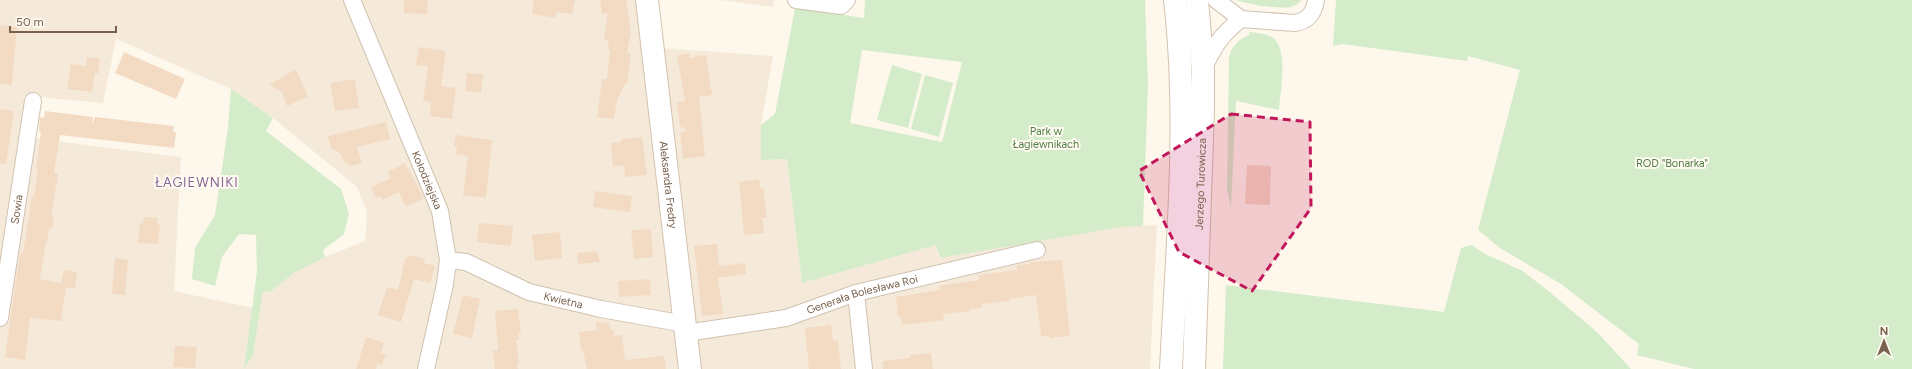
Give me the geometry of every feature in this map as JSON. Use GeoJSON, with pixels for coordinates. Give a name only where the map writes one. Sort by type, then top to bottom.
{"type":"FeatureCollection","features":[{"type":"Feature","properties":{"kind":"main road","name":"Aleksandra Fredry"},"geometry":{"type":"LineString","coordinates":[[647,0],[690,369]]}},
{"type":"Feature","properties":{"kind":"main road","name":"Jerzego Turowicza"},"geometry":{"type":"LineString","coordinates":[[1171,369],[1179,206],[1181,109],[1180,60],[1175,0]]}},
{"type":"Feature","properties":{"kind":"main road","name":"Jerzego Turowicza"},"geometry":{"type":"LineString","coordinates":[[1194,369],[1202,168],[1203,71],[1197,0]]}},
{"type":"Feature","properties":{"kind":"street","name":"Kołodziejska"},"geometry":{"type":"LineString","coordinates":[[352,0],[440,211],[448,260],[445,284],[426,369]]}},
{"type":"Feature","properties":{"kind":"street"},"geometry":{"type":"LineString","coordinates":[[796,0],[842,6],[847,0]]}},
{"type":"Feature","properties":{"kind":"street"},"geometry":{"type":"LineString","coordinates":[[1216,0],[1241,19],[1300,22],[1312,13],[1316,0]]}},
{"type":"Feature","properties":{"kind":"street"},"geometry":{"type":"LineString","coordinates":[[1203,71],[1213,48],[1221,36],[1241,19]]}},
{"type":"Feature","properties":{"kind":"street","name":"Sowia"},"geometry":{"type":"LineString","coordinates":[[0,318],[33,101]]}},
{"type":"Feature","properties":{"kind":"street","name":"Generała Bolesława Roi"},"geometry":{"type":"LineString","coordinates":[[685,328],[786,318],[856,293],[1037,250]]}},
{"type":"Feature","properties":{"kind":"street","name":"Kwietna"},"geometry":{"type":"LineString","coordinates":[[448,260],[466,262],[530,292],[685,328]]}},
{"type":"Feature","properties":{"kind":"street"},"geometry":{"type":"LineString","coordinates":[[856,293],[864,369]]}},
{"type":"Feature","properties":{"kind":"highlighted area"},"geometry":{"type":"Polygon","coordinates":[[[1231,114],[1310,122],[1311,208],[1252,291],[1179,252],[1139,171],[1231,114]]]}},
{"type":"Feature","properties":{"kind":"shaded area"},"geometry":{"type":"Polygon","coordinates":[[[0,0],[657,0],[662,48],[773,56],[761,125],[762,160],[787,159],[802,283],[936,245],[939,258],[1001,245],[1121,227],[1157,225],[1150,369],[0,369],[0,0]],[[116,39],[103,103],[37,97],[32,138],[181,157],[174,291],[253,308],[244,368],[253,355],[263,291],[270,292],[294,273],[325,257],[365,241],[367,212],[357,187],[273,118],[231,89],[116,39]]]}},
{"type":"Feature","properties":{"kind":"shaded area"},"geometry":{"type":"Polygon","coordinates":[[[720,0],[774,0],[773,7],[720,0]]]}},
{"type":"Feature","properties":{"kind":"green space","name":"Park w Łagiewnikach"},"geometry":{"type":"Polygon","coordinates":[[[865,0],[1145,0],[1148,86],[1143,226],[1121,227],[940,258],[936,245],[802,283],[787,159],[761,160],[761,125],[775,114],[795,8],[864,18],[865,0]],[[862,50],[850,123],[942,142],[962,62],[862,50]]]}},
{"type":"Feature","properties":{"kind":"green space"},"geometry":{"type":"Polygon","coordinates":[[[1236,0],[1301,0],[1298,4],[1291,7],[1272,7],[1236,0]]]}},
{"type":"Feature","properties":{"kind":"green space","name":"ROD \"Bonarka\""},"geometry":{"type":"Polygon","coordinates":[[[1336,0],[1912,0],[1912,369],[1694,369],[1637,355],[1639,344],[1561,284],[1500,248],[1478,230],[1520,70],[1468,56],[1467,61],[1343,44],[1333,46],[1336,0]]]}},
{"type":"Feature","properties":{"kind":"green space"},"geometry":{"type":"Polygon","coordinates":[[[1249,32],[1267,35],[1273,38],[1278,44],[1282,61],[1282,82],[1279,110],[1236,101],[1231,208],[1227,189],[1229,58],[1233,47],[1238,41],[1249,35],[1249,32]]]}},
{"type":"Feature","properties":{"kind":"green space"},"geometry":{"type":"Polygon","coordinates":[[[892,65],[922,74],[908,128],[877,120],[892,65]]]}},
{"type":"Feature","properties":{"kind":"green space"},"geometry":{"type":"Polygon","coordinates":[[[925,75],[953,83],[939,137],[911,129],[925,75]]]}},
{"type":"Feature","properties":{"kind":"green space"},"geometry":{"type":"Polygon","coordinates":[[[231,89],[273,118],[266,131],[341,189],[349,214],[344,234],[323,250],[325,257],[294,273],[270,292],[263,291],[253,355],[244,369],[257,271],[256,235],[239,234],[222,257],[215,286],[192,279],[195,248],[215,215],[228,128],[231,89]]]}},
{"type":"Feature","properties":{"kind":"green space"},"geometry":{"type":"Polygon","coordinates":[[[1472,245],[1485,254],[1521,270],[1546,289],[1597,332],[1631,369],[1223,369],[1226,285],[1444,312],[1461,248],[1472,245]]]}},
{"type":"Feature","properties":{"kind":"building"},"geometry":{"type":"Polygon","coordinates":[[[404,0],[428,0],[427,14],[404,13],[404,0]]]}},
{"type":"Feature","properties":{"kind":"building"},"geometry":{"type":"Polygon","coordinates":[[[534,0],[575,0],[572,14],[556,12],[555,18],[532,14],[534,0]]]}},
{"type":"Feature","properties":{"kind":"building"},"geometry":{"type":"Polygon","coordinates":[[[600,0],[626,0],[631,33],[627,53],[631,54],[627,84],[625,84],[617,100],[614,119],[597,117],[602,79],[607,79],[610,50],[607,50],[609,41],[604,40],[608,13],[602,14],[600,0]]]}},
{"type":"Feature","properties":{"kind":"building"},"geometry":{"type":"Polygon","coordinates":[[[0,25],[17,27],[12,85],[0,84],[0,25]]]}},
{"type":"Feature","properties":{"kind":"building"},"geometry":{"type":"Polygon","coordinates":[[[419,47],[446,51],[441,86],[456,88],[452,119],[430,116],[431,102],[423,101],[428,66],[416,65],[419,47]]]}},
{"type":"Feature","properties":{"kind":"building"},"geometry":{"type":"Polygon","coordinates":[[[124,52],[185,79],[176,99],[115,73],[124,52]]]}},
{"type":"Feature","properties":{"kind":"building"},"geometry":{"type":"Polygon","coordinates":[[[689,53],[690,58],[706,55],[712,95],[699,97],[705,156],[683,159],[680,132],[685,131],[685,128],[680,127],[677,102],[685,101],[677,55],[689,53]]]}},
{"type":"Feature","properties":{"kind":"building"},"geometry":{"type":"Polygon","coordinates":[[[87,57],[100,59],[98,74],[95,73],[92,92],[67,89],[71,64],[86,66],[87,57]]]}},
{"type":"Feature","properties":{"kind":"building"},"geometry":{"type":"Polygon","coordinates":[[[296,69],[308,97],[287,106],[282,92],[269,85],[296,69]]]}},
{"type":"Feature","properties":{"kind":"building"},"geometry":{"type":"Polygon","coordinates":[[[467,73],[483,74],[481,93],[465,91],[467,73]]]}},
{"type":"Feature","properties":{"kind":"building"},"geometry":{"type":"Polygon","coordinates":[[[355,79],[359,108],[335,111],[330,83],[355,79]]]}},
{"type":"Feature","properties":{"kind":"building"},"geometry":{"type":"Polygon","coordinates":[[[0,109],[14,111],[6,164],[0,164],[0,109]]]}},
{"type":"Feature","properties":{"kind":"building"},"geometry":{"type":"Polygon","coordinates":[[[45,111],[93,117],[92,125],[95,117],[174,126],[173,132],[176,132],[174,148],[60,135],[54,173],[58,174],[51,217],[54,217],[52,229],[49,229],[46,242],[40,279],[61,283],[64,270],[77,272],[75,289],[66,287],[61,321],[30,318],[25,360],[5,357],[20,253],[23,253],[32,196],[34,196],[38,170],[36,170],[41,132],[39,132],[40,117],[44,118],[45,111]]]}},
{"type":"Feature","properties":{"kind":"building"},"geometry":{"type":"Polygon","coordinates":[[[386,122],[390,139],[357,147],[362,163],[350,166],[343,161],[341,154],[331,148],[328,136],[386,122]]]}},
{"type":"Feature","properties":{"kind":"building"},"geometry":{"type":"Polygon","coordinates":[[[456,135],[492,140],[486,198],[463,195],[468,156],[456,154],[457,146],[454,146],[456,135]]]}},
{"type":"Feature","properties":{"kind":"building"},"geometry":{"type":"Polygon","coordinates":[[[642,137],[647,175],[625,177],[624,165],[613,167],[611,143],[621,142],[621,139],[642,137]]]}},
{"type":"Feature","properties":{"kind":"building"},"geometry":{"type":"Polygon","coordinates":[[[405,163],[424,198],[406,207],[399,192],[382,200],[380,196],[376,198],[371,187],[391,178],[388,172],[405,163]]]}},
{"type":"Feature","properties":{"kind":"building"},"geometry":{"type":"Polygon","coordinates":[[[1247,165],[1271,166],[1270,205],[1245,204],[1247,165]]]}},
{"type":"Feature","properties":{"kind":"building"},"geometry":{"type":"Polygon","coordinates":[[[759,179],[760,189],[763,188],[767,218],[762,218],[764,233],[744,235],[739,182],[759,179]]]}},
{"type":"Feature","properties":{"kind":"building"},"geometry":{"type":"Polygon","coordinates":[[[595,191],[632,196],[630,212],[593,207],[595,191]]]}},
{"type":"Feature","properties":{"kind":"building"},"geometry":{"type":"Polygon","coordinates":[[[144,217],[158,218],[157,224],[160,225],[158,244],[138,243],[140,223],[143,223],[144,217]]]}},
{"type":"Feature","properties":{"kind":"building"},"geometry":{"type":"Polygon","coordinates":[[[479,223],[513,226],[511,246],[477,242],[479,223]]]}},
{"type":"Feature","properties":{"kind":"building"},"geometry":{"type":"Polygon","coordinates":[[[651,229],[653,257],[634,259],[631,230],[651,229]]]}},
{"type":"Feature","properties":{"kind":"building"},"geometry":{"type":"Polygon","coordinates":[[[560,232],[562,258],[535,261],[532,235],[560,232]]]}},
{"type":"Feature","properties":{"kind":"building"},"geometry":{"type":"Polygon","coordinates":[[[717,244],[719,266],[745,263],[746,274],[718,278],[723,314],[702,316],[694,246],[717,244]]]}},
{"type":"Feature","properties":{"kind":"building"},"geometry":{"type":"Polygon","coordinates":[[[597,251],[600,262],[578,264],[577,253],[597,251]]]}},
{"type":"Feature","properties":{"kind":"building"},"geometry":{"type":"Polygon","coordinates":[[[411,255],[425,259],[424,263],[435,266],[430,283],[414,279],[401,322],[378,315],[387,287],[398,290],[405,259],[411,255]]]}},
{"type":"Feature","properties":{"kind":"building"},"geometry":{"type":"Polygon","coordinates":[[[115,258],[128,260],[125,295],[112,294],[115,258]]]}},
{"type":"Feature","properties":{"kind":"building"},"geometry":{"type":"Polygon","coordinates":[[[1062,260],[1070,336],[1050,338],[1049,336],[1041,336],[1036,295],[1009,299],[1010,301],[982,304],[982,308],[970,309],[971,311],[943,314],[944,320],[902,325],[901,317],[898,317],[896,297],[940,290],[939,286],[979,280],[978,275],[1017,270],[1017,265],[1030,264],[1030,262],[1062,260]]]}},
{"type":"Feature","properties":{"kind":"building"},"geometry":{"type":"Polygon","coordinates":[[[650,279],[651,295],[619,297],[618,281],[650,279]]]}},
{"type":"Feature","properties":{"kind":"building"},"geometry":{"type":"Polygon","coordinates":[[[463,295],[480,299],[472,338],[453,334],[463,295]]]}},
{"type":"Feature","properties":{"kind":"building"},"geometry":{"type":"Polygon","coordinates":[[[518,309],[521,332],[518,332],[519,340],[516,340],[519,363],[517,364],[518,369],[495,369],[493,350],[498,350],[495,311],[518,309]]]}},
{"type":"Feature","properties":{"kind":"building"},"geometry":{"type":"Polygon","coordinates":[[[596,322],[609,323],[610,330],[613,330],[614,336],[622,335],[625,360],[664,356],[666,369],[587,369],[583,350],[581,351],[579,332],[597,330],[596,322]]]}},
{"type":"Feature","properties":{"kind":"building"},"geometry":{"type":"Polygon","coordinates":[[[831,325],[833,341],[838,340],[841,369],[809,369],[805,328],[831,325]]]}},
{"type":"Feature","properties":{"kind":"building"},"geometry":{"type":"Polygon","coordinates":[[[366,337],[384,343],[381,353],[386,354],[382,365],[377,364],[376,369],[356,369],[366,337]]]}},
{"type":"Feature","properties":{"kind":"building"},"geometry":{"type":"Polygon","coordinates":[[[175,346],[197,347],[195,368],[173,367],[175,346]]]}},
{"type":"Feature","properties":{"kind":"building"},"geometry":{"type":"Polygon","coordinates":[[[931,353],[933,369],[883,369],[883,361],[910,358],[910,355],[931,353]]]}},
{"type":"Feature","properties":{"kind":"district","name":"ŁAGIEWNIKI"},"geometry":{"type":"Point","coordinates":[197,182]}}]}
